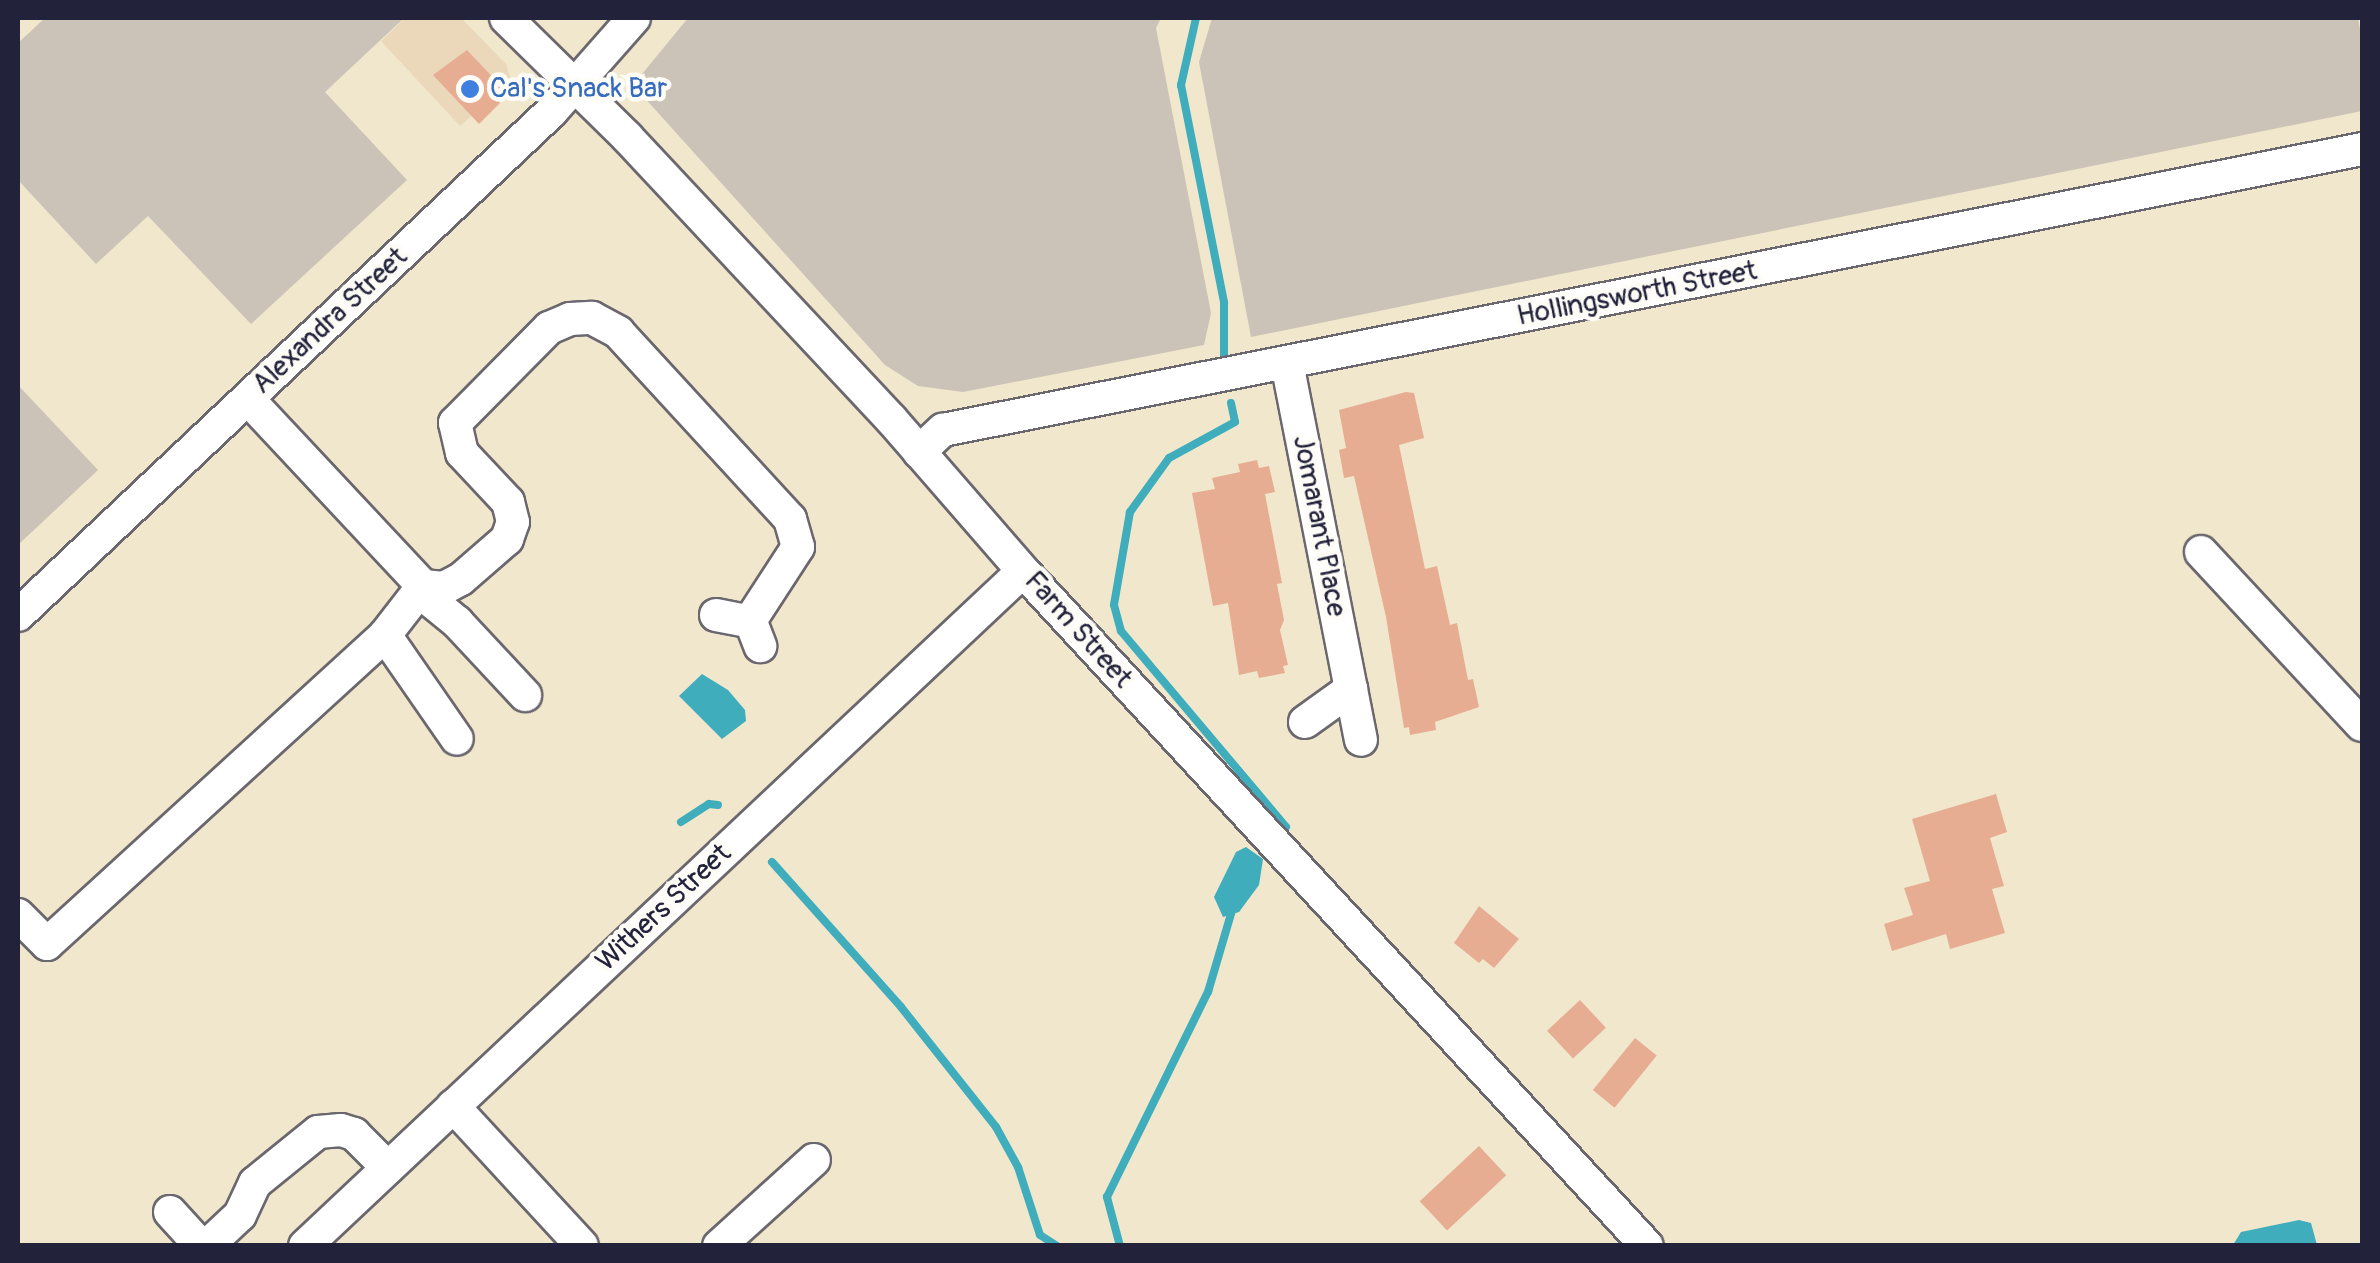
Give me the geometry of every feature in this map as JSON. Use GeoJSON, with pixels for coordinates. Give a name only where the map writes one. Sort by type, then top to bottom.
{"type":"FeatureCollection","features":[{"type":"Feature","properties":{"kind":"street","name":"Farm Street"},"geometry":{"type":"LineString","coordinates":[[506,18],[653,165],[1647,1246]]}},
{"type":"Feature","properties":{"kind":"street","name":"Alexandra Street"},"geometry":{"type":"LineString","coordinates":[[18,616],[575,88],[634,18]]}},
{"type":"Feature","properties":{"kind":"street","name":"Hollingsworth Street"},"geometry":{"type":"LineString","coordinates":[[919,452],[943,430],[2362,149]]}},
{"type":"Feature","properties":{"kind":"street"},"geometry":{"type":"LineString","coordinates":[[421,589],[444,588],[460,579],[506,538],[513,522],[508,502],[457,443],[455,423],[550,328],[570,318],[592,318],[605,321],[618,332],[790,519],[798,547],[755,634],[716,616]]}},
{"type":"Feature","properties":{"kind":"street","name":"Jomarant Place"},"geometry":{"type":"LineString","coordinates":[[1288,363],[1361,740]]}},
{"type":"Feature","properties":{"kind":"street"},"geometry":{"type":"LineString","coordinates":[[248,399],[421,589],[458,622],[526,695]]}},
{"type":"Feature","properties":{"kind":"street"},"geometry":{"type":"LineString","coordinates":[[2201,552],[2359,714]]}},
{"type":"Feature","properties":{"kind":"street","name":"Withers Street"},"geometry":{"type":"LineString","coordinates":[[305,1246],[1023,571]]}},
{"type":"Feature","properties":{"kind":"street"},"geometry":{"type":"LineString","coordinates":[[18,915],[47,944],[386,635],[421,589]]}},
{"type":"Feature","properties":{"kind":"street"},"geometry":{"type":"LineString","coordinates":[[386,635],[457,739]]}},
{"type":"Feature","properties":{"kind":"street"},"geometry":{"type":"LineString","coordinates":[[1305,722],[1351,689]]}},
{"type":"Feature","properties":{"kind":"street"},"geometry":{"type":"LineString","coordinates":[[453,1106],[582,1246]]}},
{"type":"Feature","properties":{"kind":"street"},"geometry":{"type":"LineString","coordinates":[[170,1212],[204,1246],[240,1215],[255,1183],[311,1136],[328,1130],[354,1134],[388,1168]]}},
{"type":"Feature","properties":{"kind":"street"},"geometry":{"type":"LineString","coordinates":[[719,1246],[814,1160]]}},
{"type":"Feature","properties":{"kind":"shaded area"},"geometry":{"type":"Polygon","coordinates":[[[45,18],[404,18],[325,92],[407,180],[251,324],[148,216],[96,264],[18,180],[18,43],[45,18]]]}},
{"type":"Feature","properties":{"kind":"shaded area"},"geometry":{"type":"Polygon","coordinates":[[[405,18],[461,18],[506,64],[511,81],[460,126],[381,41],[405,18]]]}},
{"type":"Feature","properties":{"kind":"shaded area"},"geometry":{"type":"Polygon","coordinates":[[[688,18],[1161,18],[1156,28],[1211,313],[1204,345],[963,392],[918,386],[885,365],[633,85],[688,18]]]}},
{"type":"Feature","properties":{"kind":"shaded area"},"geometry":{"type":"Polygon","coordinates":[[[1212,18],[2358,18],[2362,41],[2362,111],[1251,337],[1199,62],[1212,18]]]}},
{"type":"Feature","properties":{"kind":"shaded area"},"geometry":{"type":"Polygon","coordinates":[[[18,385],[98,470],[18,545],[18,385]]]}},
{"type":"Feature","properties":{"kind":"water"},"geometry":{"type":"Polygon","coordinates":[[[702,674],[728,690],[745,710],[746,721],[722,739],[679,696],[702,674]]]}},
{"type":"Feature","properties":{"kind":"water"},"geometry":{"type":"Polygon","coordinates":[[[1246,847],[1263,859],[1259,885],[1239,912],[1223,917],[1214,897],[1236,852],[1246,847]]]}},
{"type":"Feature","properties":{"kind":"water"},"geometry":{"type":"Polygon","coordinates":[[[2299,1220],[2311,1223],[2317,1245],[2233,1245],[2241,1232],[2299,1220]]]}},
{"type":"Feature","properties":{"kind":"building"},"geometry":{"type":"Polygon","coordinates":[[[467,50],[503,88],[494,96],[500,103],[479,124],[433,75],[467,50]]]}},
{"type":"Feature","properties":{"kind":"building"},"geometry":{"type":"Polygon","coordinates":[[[1414,393],[1424,438],[1399,445],[1425,569],[1437,566],[1450,625],[1457,623],[1468,680],[1473,679],[1479,707],[1435,722],[1436,730],[1410,735],[1409,727],[1404,728],[1386,617],[1354,476],[1344,478],[1339,450],[1346,448],[1339,410],[1414,393]]]}},
{"type":"Feature","properties":{"kind":"building"},"geometry":{"type":"Polygon","coordinates":[[[1257,460],[1259,468],[1269,466],[1275,492],[1265,494],[1282,583],[1277,584],[1284,620],[1280,630],[1288,665],[1283,666],[1285,673],[1259,678],[1257,671],[1239,675],[1228,603],[1213,606],[1192,493],[1215,489],[1212,478],[1240,472],[1238,464],[1257,460]]]}},
{"type":"Feature","properties":{"kind":"building"},"geometry":{"type":"Polygon","coordinates":[[[1996,794],[2007,832],[1990,838],[2004,886],[1992,889],[2005,933],[1950,949],[1946,934],[1892,951],[1884,924],[1913,915],[1904,888],[1930,881],[1912,819],[1996,794]]]}},
{"type":"Feature","properties":{"kind":"building"},"geometry":{"type":"Polygon","coordinates":[[[1479,906],[1519,939],[1494,968],[1483,959],[1479,963],[1454,943],[1479,906]]]}},
{"type":"Feature","properties":{"kind":"building"},"geometry":{"type":"Polygon","coordinates":[[[1580,1000],[1606,1028],[1573,1058],[1547,1031],[1580,1000]]]}},
{"type":"Feature","properties":{"kind":"building"},"geometry":{"type":"Polygon","coordinates":[[[1635,1038],[1657,1056],[1615,1108],[1593,1090],[1635,1038]]]}},
{"type":"Feature","properties":{"kind":"building"},"geometry":{"type":"Polygon","coordinates":[[[1479,1146],[1506,1175],[1447,1230],[1420,1201],[1479,1146]]]}},
{"type":"Feature","properties":{"kind":"waterway"},"geometry":{"type":"LineString","coordinates":[[1196,18],[1181,85],[1224,303],[1224,361]]}},
{"type":"Feature","properties":{"kind":"waterway"},"geometry":{"type":"LineString","coordinates":[[1231,403],[1235,422],[1169,458],[1130,512],[1114,605],[1121,631],[1286,827],[1282,830]]}},
{"type":"Feature","properties":{"kind":"waterway"},"geometry":{"type":"LineString","coordinates":[[681,822],[709,804],[718,805]]}},
{"type":"Feature","properties":{"kind":"waterway"},"geometry":{"type":"LineString","coordinates":[[772,862],[901,1007],[996,1127],[1018,1167],[1040,1235],[1057,1246]]}},
{"type":"Feature","properties":{"kind":"waterway"},"geometry":{"type":"LineString","coordinates":[[1120,1246],[1107,1197],[1208,992],[1233,907]]}},
{"type":"Feature","properties":{"kind":"place","name":"Cal's Snack Bar"},"geometry":{"type":"Point","coordinates":[470,89]}}]}
